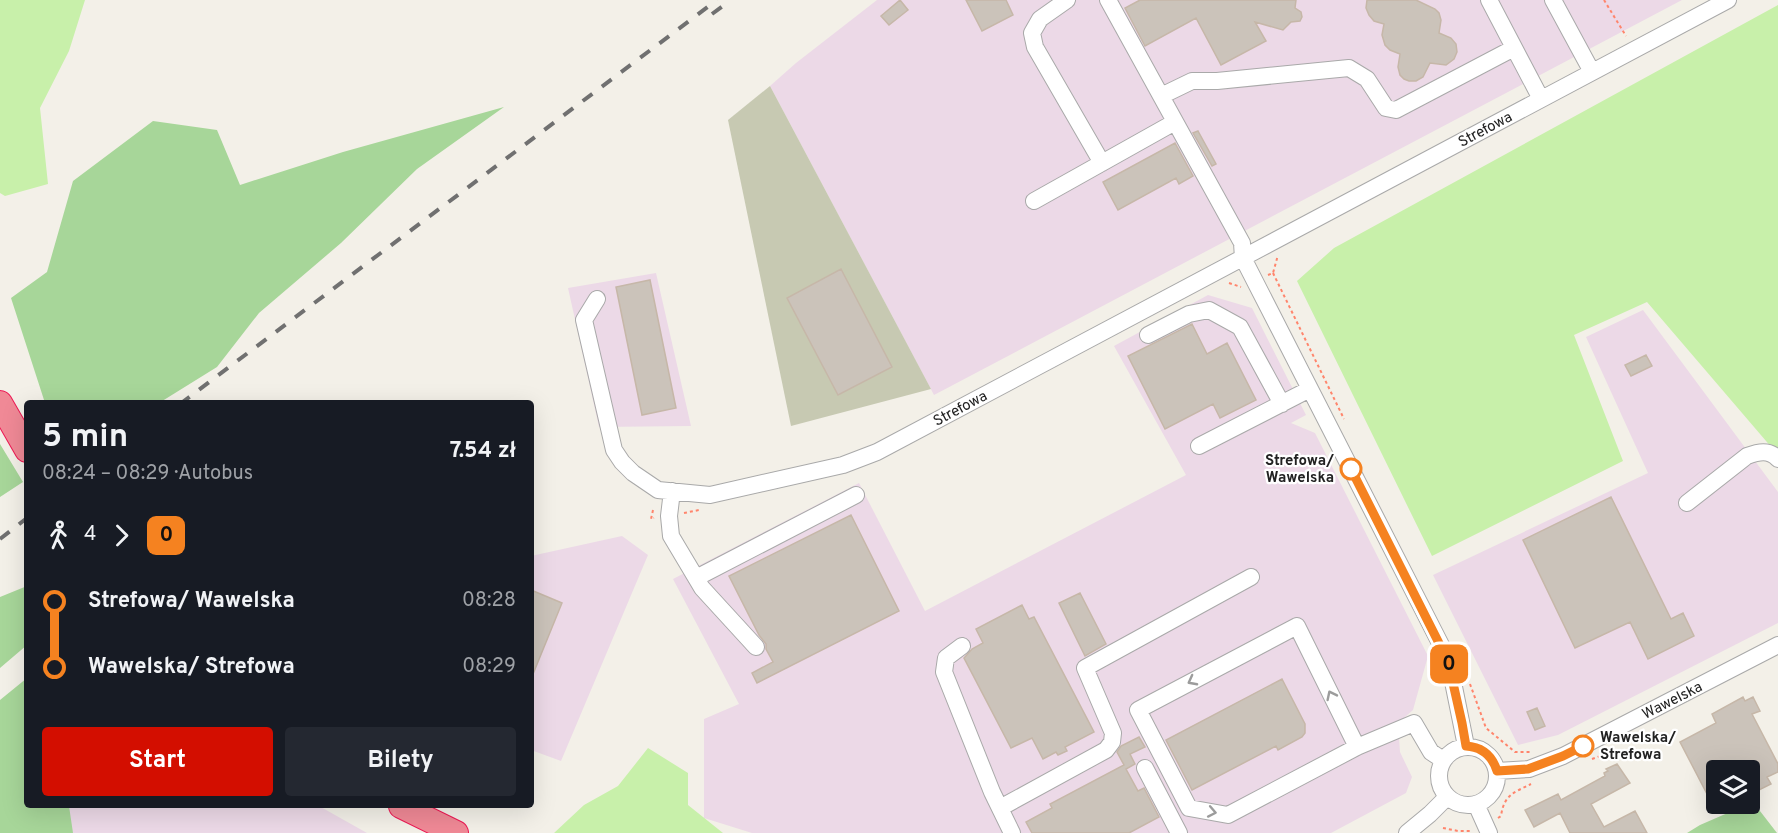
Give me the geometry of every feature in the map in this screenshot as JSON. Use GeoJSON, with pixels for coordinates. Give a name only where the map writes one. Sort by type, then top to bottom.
{"type":"FeatureCollection","features":[{"type":"Feature","properties":{"kind":"highway"},"geometry":{"type":"LineString","coordinates":[[0,403],[24,445]]}},
{"type":"Feature","properties":{"kind":"highway"},"geometry":{"type":"LineString","coordinates":[[405,808],[456,833]]}},
{"type":"Feature","properties":{"kind":"street"},"geometry":{"type":"LineString","coordinates":[[1067,0],[1040,19],[1032,33],[1035,47],[1102,163]]}},
{"type":"Feature","properties":{"kind":"street"},"geometry":{"type":"LineString","coordinates":[[1108,0],[1242,243],[1243,258],[1442,647],[1451,672],[1466,746]]}},
{"type":"Feature","properties":{"kind":"street"},"geometry":{"type":"LineString","coordinates":[[1489,0],[1540,99]]}},
{"type":"Feature","properties":{"kind":"street"},"geometry":{"type":"LineString","coordinates":[[1553,0],[1592,72]]}},
{"type":"Feature","properties":{"kind":"street","name":"Strefowa"},"geometry":{"type":"LineString","coordinates":[[665,490],[710,495],[843,465],[868,456],[1728,0]]}},
{"type":"Feature","properties":{"kind":"street"},"geometry":{"type":"LineString","coordinates":[[1161,96],[1192,81],[1216,81],[1349,68],[1367,79],[1386,108],[1396,110],[1514,48]]}},
{"type":"Feature","properties":{"kind":"street"},"geometry":{"type":"LineString","coordinates":[[1034,201],[1175,122]]}},
{"type":"Feature","properties":{"kind":"street"},"geometry":{"type":"LineString","coordinates":[[597,299],[584,320],[614,450],[633,473],[665,490],[671,536],[702,588],[756,647]]}},
{"type":"Feature","properties":{"kind":"street"},"geometry":{"type":"LineString","coordinates":[[1148,335],[1188,314],[1209,310],[1240,327],[1282,404]]}},
{"type":"Feature","properties":{"kind":"street"},"geometry":{"type":"LineString","coordinates":[[1199,446],[1310,390]]}},
{"type":"Feature","properties":{"kind":"street"},"geometry":{"type":"LineString","coordinates":[[1687,503],[1747,456],[1767,452],[1778,459]]}},
{"type":"Feature","properties":{"kind":"street"},"geometry":{"type":"LineString","coordinates":[[696,578],[856,495]]}},
{"type":"Feature","properties":{"kind":"street"},"geometry":{"type":"LineString","coordinates":[[1000,808],[1106,750],[1112,742],[1113,733],[1085,668],[1251,577]]}},
{"type":"Feature","properties":{"kind":"street"},"geometry":{"type":"LineString","coordinates":[[1357,747],[1297,626],[1138,710],[1189,808],[1228,815],[1357,747],[1414,723],[1431,752],[1443,760]]}},
{"type":"Feature","properties":{"kind":"street","name":"Wawelska"},"geometry":{"type":"LineString","coordinates":[[1497,771],[1528,769],[1563,756],[1778,645]]}},
{"type":"Feature","properties":{"kind":"street"},"geometry":{"type":"LineString","coordinates":[[962,646],[946,658],[944,672],[992,792],[1012,833]]}},
{"type":"Feature","properties":{"kind":"street"},"geometry":{"type":"LineString","coordinates":[[1466,746],[1486,753],[1495,764],[1497,777],[1494,789],[1487,799],[1476,804],[1463,805],[1447,797],[1438,780],[1443,760],[1456,748],[1466,746]]}},
{"type":"Feature","properties":{"kind":"street"},"geometry":{"type":"LineString","coordinates":[[1145,768],[1179,833]]}},
{"type":"Feature","properties":{"kind":"street"},"geometry":{"type":"LineString","coordinates":[[1407,833],[1431,814],[1447,797]]}},
{"type":"Feature","properties":{"kind":"street"},"geometry":{"type":"LineString","coordinates":[[1476,804],[1489,833]]}},
{"type":"Feature","properties":{"kind":"path"},"geometry":{"type":"LineString","coordinates":[[1604,0],[1626,37]]}},
{"type":"Feature","properties":{"kind":"path"},"geometry":{"type":"LineString","coordinates":[[1273,273],[1344,420]]}},
{"type":"Feature","properties":{"kind":"path"},"geometry":{"type":"LineString","coordinates":[[1467,678],[1486,728],[1515,752],[1534,752]]}},
{"type":"Feature","properties":{"kind":"shaded area"},"geometry":{"type":"Polygon","coordinates":[[[877,0],[1682,0],[934,395],[770,86],[877,0]]]}},
{"type":"Feature","properties":{"kind":"shaded area"},"geometry":{"type":"Polygon","coordinates":[[[770,86],[931,389],[791,426],[728,120],[770,86]]]}},
{"type":"Feature","properties":{"kind":"shaded area"},"geometry":{"type":"Polygon","coordinates":[[[656,273],[691,426],[599,427],[568,288],[656,273]]]}},
{"type":"Feature","properties":{"kind":"shaded area"},"geometry":{"type":"Polygon","coordinates":[[[1208,295],[1252,308],[1306,415],[1291,423],[1315,433],[1428,656],[1413,710],[1398,723],[1400,752],[1412,777],[1406,793],[1331,833],[752,833],[704,818],[704,719],[739,704],[673,579],[859,483],[925,611],[1186,475],[1114,346],[1208,295]]]}},
{"type":"Feature","properties":{"kind":"shaded area"},"geometry":{"type":"Polygon","coordinates":[[[1643,310],[1778,492],[1778,623],[1558,735],[1518,745],[1433,575],[1648,473],[1586,337],[1643,310]]]}},
{"type":"Feature","properties":{"kind":"shaded area"},"geometry":{"type":"Polygon","coordinates":[[[622,536],[648,555],[561,761],[534,751],[534,555],[622,536]]]}},
{"type":"Feature","properties":{"kind":"shaded area"},"geometry":{"type":"Polygon","coordinates":[[[59,808],[323,808],[367,833],[65,833],[59,808]]]}},
{"type":"Feature","properties":{"kind":"green space"},"geometry":{"type":"Polygon","coordinates":[[[0,0],[85,0],[69,51],[40,108],[48,184],[5,196],[0,193],[0,0]]]}},
{"type":"Feature","properties":{"kind":"green space"},"geometry":{"type":"Polygon","coordinates":[[[1778,5],[1778,455],[1647,302],[1574,335],[1623,461],[1432,556],[1297,281],[1334,248],[1778,5]]]}},
{"type":"Feature","properties":{"kind":"green space"},"geometry":{"type":"Polygon","coordinates":[[[504,107],[417,169],[341,243],[259,313],[217,367],[164,400],[44,400],[11,298],[47,272],[73,181],[153,121],[217,130],[240,185],[343,152],[504,107]]]}},
{"type":"Feature","properties":{"kind":"green space"},"geometry":{"type":"Polygon","coordinates":[[[0,444],[23,482],[0,497],[0,444]]]}},
{"type":"Feature","properties":{"kind":"green space"},"geometry":{"type":"Polygon","coordinates":[[[24,587],[24,648],[0,668],[0,597],[24,587]]]}},
{"type":"Feature","properties":{"kind":"green space"},"geometry":{"type":"Polygon","coordinates":[[[24,680],[24,808],[69,808],[73,833],[0,833],[0,700],[24,680]]]}},
{"type":"Feature","properties":{"kind":"green space"},"geometry":{"type":"Polygon","coordinates":[[[648,748],[688,773],[688,805],[723,833],[554,833],[584,805],[618,786],[648,748]]]}},
{"type":"Feature","properties":{"kind":"green space"},"geometry":{"type":"Polygon","coordinates":[[[1760,811],[1777,833],[1687,833],[1725,814],[1760,814],[1760,811]]]}},
{"type":"Feature","properties":{"kind":"building"},"geometry":{"type":"Polygon","coordinates":[[[900,0],[908,10],[889,25],[881,16],[900,0]]]}},
{"type":"Feature","properties":{"kind":"building"},"geometry":{"type":"Polygon","coordinates":[[[966,0],[1006,0],[1013,15],[982,31],[966,0]]]}},
{"type":"Feature","properties":{"kind":"building"},"geometry":{"type":"Polygon","coordinates":[[[1140,0],[1296,0],[1295,8],[1301,12],[1302,17],[1300,21],[1291,22],[1283,30],[1255,22],[1266,41],[1221,65],[1196,18],[1145,46],[1125,8],[1140,0]]]}},
{"type":"Feature","properties":{"kind":"building"},"geometry":{"type":"Polygon","coordinates":[[[1367,0],[1416,0],[1435,9],[1441,20],[1439,33],[1451,38],[1456,44],[1457,52],[1454,59],[1446,65],[1430,63],[1423,77],[1416,81],[1404,79],[1398,67],[1400,54],[1385,45],[1382,35],[1384,24],[1374,21],[1369,15],[1366,8],[1367,0]]]}},
{"type":"Feature","properties":{"kind":"building"},"geometry":{"type":"Polygon","coordinates":[[[1198,131],[1216,164],[1212,166],[1193,133],[1198,131]]]}},
{"type":"Feature","properties":{"kind":"building"},"geometry":{"type":"Polygon","coordinates":[[[1175,143],[1193,176],[1179,184],[1176,178],[1118,210],[1103,182],[1175,143]]]}},
{"type":"Feature","properties":{"kind":"building"},"geometry":{"type":"Polygon","coordinates":[[[841,269],[892,367],[838,395],[787,298],[841,269]]]}},
{"type":"Feature","properties":{"kind":"building"},"geometry":{"type":"Polygon","coordinates":[[[650,280],[676,408],[642,415],[616,287],[650,280]]]}},
{"type":"Feature","properties":{"kind":"building"},"geometry":{"type":"Polygon","coordinates":[[[1192,324],[1207,354],[1227,343],[1256,400],[1220,418],[1213,404],[1165,429],[1128,356],[1192,324]]]}},
{"type":"Feature","properties":{"kind":"building"},"geometry":{"type":"Polygon","coordinates":[[[1646,355],[1652,366],[1631,376],[1625,365],[1646,355]]]}},
{"type":"Feature","properties":{"kind":"building"},"geometry":{"type":"Polygon","coordinates":[[[1611,497],[1671,619],[1683,613],[1694,636],[1648,659],[1630,622],[1575,648],[1523,540],[1611,497]]]}},
{"type":"Feature","properties":{"kind":"building"},"geometry":{"type":"Polygon","coordinates":[[[851,515],[899,611],[757,683],[752,673],[773,662],[766,649],[766,644],[759,635],[729,576],[851,515]]]}},
{"type":"Feature","properties":{"kind":"building"},"geometry":{"type":"Polygon","coordinates":[[[534,591],[562,603],[534,672],[534,591]]]}},
{"type":"Feature","properties":{"kind":"building"},"geometry":{"type":"Polygon","coordinates":[[[1080,593],[1106,644],[1085,656],[1059,603],[1080,593]]]}},
{"type":"Feature","properties":{"kind":"building"},"geometry":{"type":"Polygon","coordinates":[[[1022,605],[1029,619],[1034,617],[1094,732],[1065,747],[1067,751],[1058,755],[1056,752],[1043,759],[1032,738],[1011,748],[964,658],[972,649],[983,643],[976,629],[1022,605]]]}},
{"type":"Feature","properties":{"kind":"building"},"geometry":{"type":"Polygon","coordinates":[[[1282,679],[1305,724],[1305,733],[1302,737],[1278,750],[1276,746],[1192,790],[1166,740],[1282,679]]]}},
{"type":"Feature","properties":{"kind":"building"},"geometry":{"type":"Polygon","coordinates":[[[1743,697],[1745,701],[1753,697],[1760,711],[1752,714],[1778,764],[1778,772],[1767,777],[1771,784],[1760,790],[1760,760],[1706,760],[1706,792],[1680,742],[1716,723],[1712,714],[1743,697]]]}},
{"type":"Feature","properties":{"kind":"building"},"geometry":{"type":"Polygon","coordinates":[[[1537,708],[1545,726],[1535,730],[1527,712],[1537,708]]]}},
{"type":"Feature","properties":{"kind":"building"},"geometry":{"type":"Polygon","coordinates":[[[1139,737],[1145,747],[1130,754],[1135,764],[1126,769],[1138,791],[1144,788],[1159,817],[1129,833],[1032,833],[1026,822],[1052,808],[1050,804],[1124,765],[1117,752],[1121,746],[1139,737]]]}},
{"type":"Feature","properties":{"kind":"building"},"geometry":{"type":"Polygon","coordinates":[[[1617,764],[1630,783],[1591,804],[1604,827],[1635,811],[1647,833],[1570,833],[1560,813],[1534,827],[1525,810],[1558,794],[1561,800],[1605,776],[1604,773],[1608,771],[1606,769],[1617,764]]]}},
{"type":"Feature","properties":{"kind":"railway"},"geometry":{"type":"LineString","coordinates":[[185,400],[717,0]]}},
{"type":"Feature","properties":{"kind":"railway"},"geometry":{"type":"LineString","coordinates":[[712,14],[731,0]]}},
{"type":"Feature","properties":{"kind":"railway"},"geometry":{"type":"LineString","coordinates":[[0,539],[24,520]]}},
{"type":"Feature","properties":{"kind":"bus line","name":"0"},"geometry":{"type":"LineString","coordinates":[[1351,469],[1448,661],[1466,746],[1486,753],[1495,764],[1497,771],[1528,769],[1583,746]]}},
{"type":"Feature","properties":{"kind":"place","name":"Strefowa/ Wawelska"},"geometry":{"type":"Point","coordinates":[1351,469]}},
{"type":"Feature","properties":{"kind":"place","name":"Wawelska/ Strefowa"},"geometry":{"type":"Point","coordinates":[1583,746]}}]}
